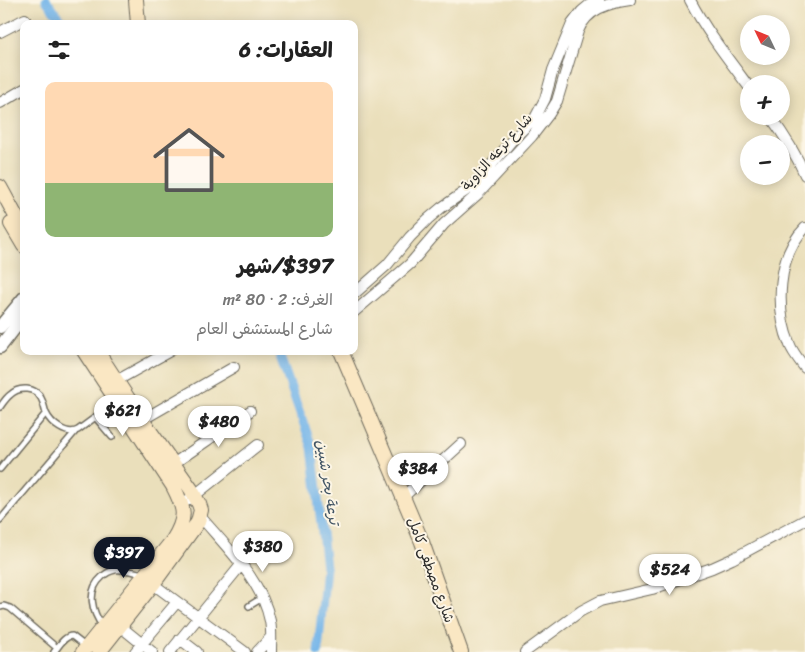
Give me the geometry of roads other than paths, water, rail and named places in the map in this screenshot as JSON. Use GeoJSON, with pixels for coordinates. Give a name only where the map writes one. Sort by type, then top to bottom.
{"type":"FeatureCollection","features":[{"type":"Feature","properties":{"kind":"main road"},"geometry":{"type":"LineString","coordinates":[[136,0],[138,20]]}},
{"type":"Feature","properties":{"kind":"main road"},"geometry":{"type":"LineString","coordinates":[[0,187],[20,224]]}},
{"type":"Feature","properties":{"kind":"main road"},"geometry":{"type":"LineString","coordinates":[[0,203],[20,239]]}},
{"type":"Feature","properties":{"kind":"main road"},"geometry":{"type":"LineString","coordinates":[[87,355],[173,486],[183,508],[183,521],[174,540],[120,626],[90,651]]}},
{"type":"Feature","properties":{"kind":"main road"},"geometry":{"type":"LineString","coordinates":[[90,651],[103,628],[149,580],[194,528],[201,510],[195,495],[116,382],[99,355]]}},
{"type":"Feature","properties":{"kind":"main road","name":"شارع مصطفى كامل"},"geometry":{"type":"LineString","coordinates":[[343,355],[422,542],[461,652]]}},
{"type":"Feature","properties":{"kind":"street","name":"شارع ترعه الزاوية"},"geometry":{"type":"LineString","coordinates":[[358,290],[387,265],[410,237],[441,208],[473,186],[513,139],[534,118],[541,109],[553,70],[572,24],[582,11],[599,0]]}},
{"type":"Feature","properties":{"kind":"street","name":"شارع ترعه الزاوية"},"geometry":{"type":"LineString","coordinates":[[358,309],[410,264],[444,224],[479,194],[532,136],[557,101],[578,31],[587,16],[602,7],[630,0]]}},
{"type":"Feature","properties":{"kind":"street"},"geometry":{"type":"LineString","coordinates":[[690,0],[700,18],[740,75]]}},
{"type":"Feature","properties":{"kind":"street"},"geometry":{"type":"LineString","coordinates":[[0,32],[20,22]]}},
{"type":"Feature","properties":{"kind":"street"},"geometry":{"type":"LineString","coordinates":[[0,103],[20,91]]}},
{"type":"Feature","properties":{"kind":"street"},"geometry":{"type":"LineString","coordinates":[[776,125],[805,175]]}},
{"type":"Feature","properties":{"kind":"street"},"geometry":{"type":"LineString","coordinates":[[805,228],[791,248],[784,269],[780,295],[784,324],[790,346],[805,368]]}},
{"type":"Feature","properties":{"kind":"street"},"geometry":{"type":"LineString","coordinates":[[0,327],[20,303]]}},
{"type":"Feature","properties":{"kind":"street"},"geometry":{"type":"LineString","coordinates":[[0,347],[20,321]]}},
{"type":"Feature","properties":{"kind":"street"},"geometry":{"type":"LineString","coordinates":[[116,382],[163,355]]}},
{"type":"Feature","properties":{"kind":"street"},"geometry":{"type":"LineString","coordinates":[[142,420],[234,367]]}},
{"type":"Feature","properties":{"kind":"street"},"geometry":{"type":"LineString","coordinates":[[173,464],[250,411]]}},
{"type":"Feature","properties":{"kind":"street"},"geometry":{"type":"LineString","coordinates":[[403,497],[461,444]]}},
{"type":"Feature","properties":{"kind":"street"},"geometry":{"type":"LineString","coordinates":[[183,508],[195,495],[258,446]]}},
{"type":"Feature","properties":{"kind":"street"},"geometry":{"type":"LineString","coordinates":[[200,516],[249,575],[262,597],[270,622],[272,636],[271,652]]}},
{"type":"Feature","properties":{"kind":"street"},"geometry":{"type":"LineString","coordinates":[[525,652],[581,611],[600,601],[652,589],[717,566],[805,520]]}},
{"type":"Feature","properties":{"kind":"street"},"geometry":{"type":"LineString","coordinates":[[170,652],[241,565]]}},
{"type":"Feature","properties":{"kind":"street"},"geometry":{"type":"LineString","coordinates":[[149,580],[245,652]]}},
{"type":"Feature","properties":{"kind":"street"},"geometry":{"type":"LineString","coordinates":[[139,648],[177,602]]}},
{"type":"Feature","properties":{"kind":"street"},"geometry":{"type":"LineString","coordinates":[[120,626],[139,648],[152,652]]}},
{"type":"Feature","properties":{"kind":"street"},"geometry":{"type":"LineString","coordinates":[[257,652],[272,636]]}},
{"type":"Feature","properties":{"kind":"street"},"geometry":{"type":"LineString","coordinates":[[180,639],[197,652]]}},
{"type":"Feature","properties":{"kind":"lane"},"geometry":{"type":"LineString","coordinates":[[0,407],[15,391],[32,390],[40,397],[46,413],[53,422],[63,430],[75,432]]}},
{"type":"Feature","properties":{"kind":"lane"},"geometry":{"type":"LineString","coordinates":[[0,520],[75,432],[117,401]]}},
{"type":"Feature","properties":{"kind":"lane"},"geometry":{"type":"LineString","coordinates":[[0,469],[46,413]]}},
{"type":"Feature","properties":{"kind":"lane"},"geometry":{"type":"LineString","coordinates":[[95,417],[112,437]]}},
{"type":"Feature","properties":{"kind":"lane"},"geometry":{"type":"LineString","coordinates":[[103,628],[96,618],[93,608],[93,589],[98,581],[105,574],[114,570],[129,571],[149,580]]}},
{"type":"Feature","properties":{"kind":"lane"},"geometry":{"type":"LineString","coordinates":[[249,606],[262,597]]}},
{"type":"Feature","properties":{"kind":"lane"},"geometry":{"type":"LineString","coordinates":[[0,608],[4,606],[10,608],[55,650],[66,638],[72,636],[90,651]]}},
{"type":"Feature","properties":{"kind":"waterway","name":"ترعة بحر شبين"},"geometry":{"type":"LineString","coordinates":[[46,0],[61,20]]}},
{"type":"Feature","properties":{"kind":"waterway","name":"ترعة بحر شبين"},"geometry":{"type":"LineString","coordinates":[[279,355],[312,447],[326,567],[318,652]]}}]}
